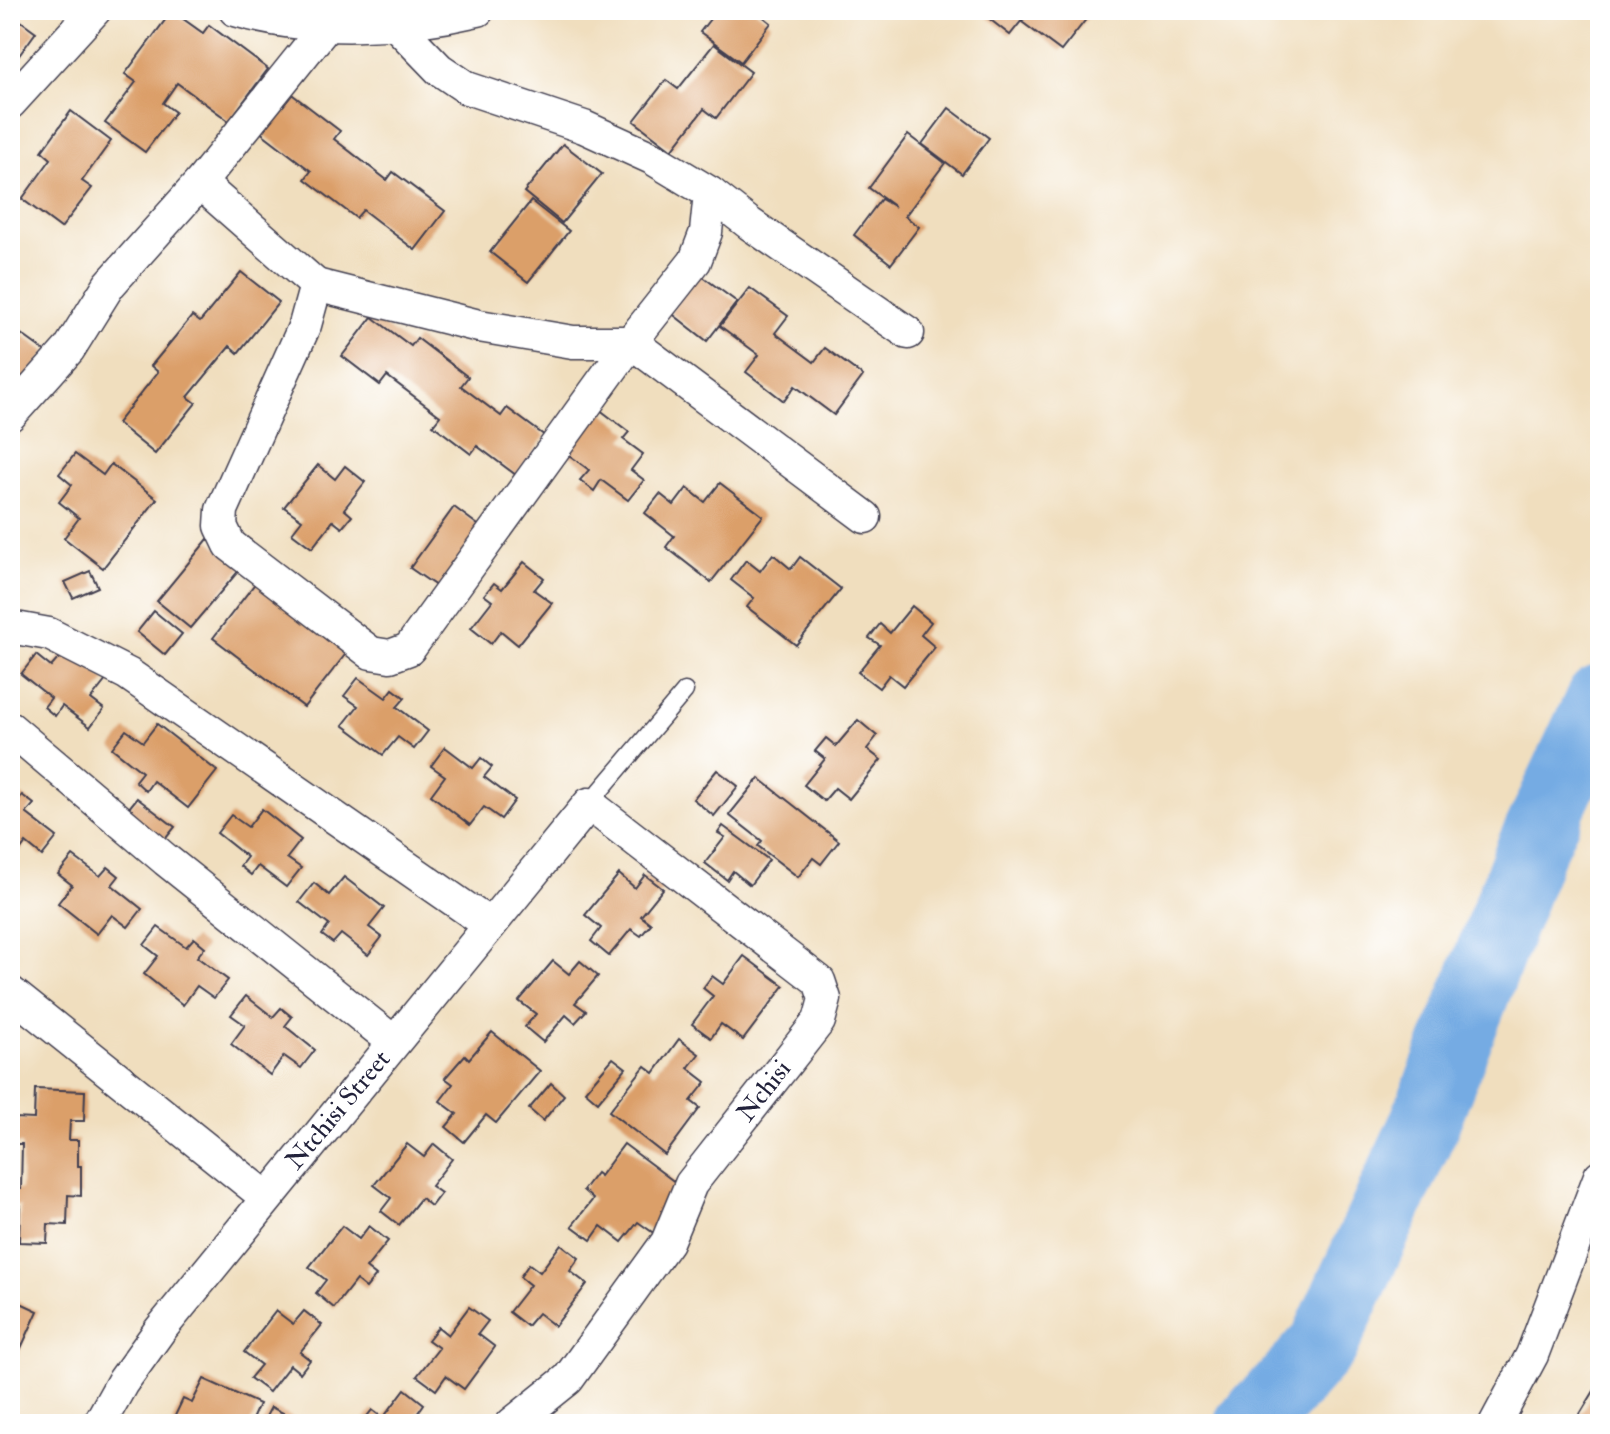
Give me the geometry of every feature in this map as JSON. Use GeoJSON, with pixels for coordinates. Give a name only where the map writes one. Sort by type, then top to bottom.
{"type":"FeatureCollection","features":[{"type":"Feature","properties":{"kind":"street"},"geometry":{"type":"LineString","coordinates":[[10,103],[95,10]]}},
{"type":"Feature","properties":{"kind":"street"},"geometry":{"type":"LineString","coordinates":[[249,12],[326,26],[386,16],[434,18],[478,10]]}},
{"type":"Feature","properties":{"kind":"street"},"geometry":{"type":"LineString","coordinates":[[386,16],[439,69],[467,88],[584,127],[652,158],[710,193],[908,333]]}},
{"type":"Feature","properties":{"kind":"street"},"geometry":{"type":"LineString","coordinates":[[10,415],[69,349],[109,285],[200,183],[326,26]]}},
{"type":"Feature","properties":{"kind":"street"},"geometry":{"type":"LineString","coordinates":[[200,183],[316,285],[479,326],[573,342],[631,342],[865,517]]}},
{"type":"Feature","properties":{"kind":"street"},"geometry":{"type":"LineString","coordinates":[[316,285],[305,325],[222,510],[221,526],[230,545],[371,653],[390,656],[409,649],[631,342],[695,261],[706,232],[710,193]]}},
{"type":"Feature","properties":{"kind":"street"},"geometry":{"type":"LineString","coordinates":[[10,627],[49,634],[128,674],[490,925]]}},
{"type":"Feature","properties":{"kind":"street"},"geometry":{"type":"LineString","coordinates":[[10,728],[166,860],[394,1042]]}},
{"type":"Feature","properties":{"kind":"street","name":"Ntchisi Street"},"geometry":{"type":"LineString","coordinates":[[99,1424],[122,1383],[160,1330],[589,804]]}},
{"type":"Feature","properties":{"kind":"street","name":"Nchisi"},"geometry":{"type":"LineString","coordinates":[[512,1424],[568,1379],[667,1242],[691,1184],[819,1021],[825,999],[819,981],[589,804]]}},
{"type":"Feature","properties":{"kind":"street"},"geometry":{"type":"LineString","coordinates":[[10,992],[266,1197]]}},
{"type":"Feature","properties":{"kind":"street"},"geometry":{"type":"LineString","coordinates":[[1495,1424],[1532,1355],[1600,1176]]}},
{"type":"Feature","properties":{"kind":"lane"},"geometry":{"type":"LineString","coordinates":[[589,804],[685,691]]}},
{"type":"Feature","properties":{"kind":"building"},"geometry":{"type":"Polygon","coordinates":[[[717,10],[755,10],[771,23],[741,62],[700,32],[717,10]]]}},
{"type":"Feature","properties":{"kind":"building"},"geometry":{"type":"Polygon","coordinates":[[[978,10],[1030,10],[1010,35],[978,10]]]}},
{"type":"Feature","properties":{"kind":"building"},"geometry":{"type":"Polygon","coordinates":[[[1031,10],[1087,10],[1091,13],[1061,51],[1022,22],[1031,10]]]}},
{"type":"Feature","properties":{"kind":"building"},"geometry":{"type":"Polygon","coordinates":[[[172,11],[203,33],[209,25],[268,69],[229,121],[177,83],[163,103],[175,112],[145,152],[105,123],[136,82],[125,74],[172,11]]]}},
{"type":"Feature","properties":{"kind":"building"},"geometry":{"type":"Polygon","coordinates":[[[10,13],[36,32],[10,68],[10,13]]]}},
{"type":"Feature","properties":{"kind":"building"},"geometry":{"type":"Polygon","coordinates":[[[714,44],[751,72],[716,118],[704,109],[672,150],[634,121],[666,80],[678,89],[714,44]]]}},
{"type":"Feature","properties":{"kind":"building"},"geometry":{"type":"Polygon","coordinates":[[[289,92],[340,131],[334,139],[387,180],[393,172],[445,211],[415,250],[363,210],[356,218],[305,179],[311,171],[259,131],[289,92]]]}},
{"type":"Feature","properties":{"kind":"building"},"geometry":{"type":"Polygon","coordinates":[[[949,108],[989,138],[962,174],[922,144],[949,108]]]}},
{"type":"Feature","properties":{"kind":"building"},"geometry":{"type":"Polygon","coordinates":[[[71,111],[111,141],[82,181],[92,188],[61,228],[22,199],[51,159],[42,151],[71,111]]]}},
{"type":"Feature","properties":{"kind":"building"},"geometry":{"type":"Polygon","coordinates":[[[908,135],[945,163],[905,216],[919,227],[891,264],[854,235],[881,199],[895,207],[869,188],[908,135]]]}},
{"type":"Feature","properties":{"kind":"building"},"geometry":{"type":"Polygon","coordinates":[[[563,144],[602,174],[562,223],[524,192],[563,144]]]}},
{"type":"Feature","properties":{"kind":"building"},"geometry":{"type":"Polygon","coordinates":[[[531,201],[569,231],[528,282],[490,252],[531,201]]]}},
{"type":"Feature","properties":{"kind":"building"},"geometry":{"type":"Polygon","coordinates":[[[241,272],[279,302],[238,353],[230,346],[188,397],[196,403],[155,454],[117,423],[158,372],[151,366],[192,316],[200,322],[241,272]]]}},
{"type":"Feature","properties":{"kind":"building"},"geometry":{"type":"Polygon","coordinates":[[[699,274],[737,302],[707,341],[670,312],[699,274]]]}},
{"type":"Feature","properties":{"kind":"building"},"geometry":{"type":"Polygon","coordinates":[[[750,288],[788,316],[775,333],[814,362],[825,348],[863,376],[834,415],[795,386],[784,401],[746,372],[759,355],[720,326],[750,288]]]}},
{"type":"Feature","properties":{"kind":"building"},"geometry":{"type":"Polygon","coordinates":[[[372,317],[411,346],[417,338],[468,377],[461,386],[501,416],[507,408],[545,436],[516,475],[477,446],[471,454],[433,425],[440,416],[387,376],[380,385],[342,356],[372,317]]]}},
{"type":"Feature","properties":{"kind":"building"},"geometry":{"type":"Polygon","coordinates":[[[10,326],[46,352],[16,391],[10,387],[10,326]]]}},
{"type":"Feature","properties":{"kind":"building"},"geometry":{"type":"Polygon","coordinates":[[[595,406],[629,432],[623,439],[643,454],[631,470],[644,480],[628,500],[601,480],[594,491],[580,480],[589,470],[561,449],[595,406]]]}},
{"type":"Feature","properties":{"kind":"building"},"geometry":{"type":"Polygon","coordinates":[[[75,454],[103,475],[111,464],[157,499],[103,568],[64,538],[79,518],[59,502],[72,485],[59,474],[75,454]]]}},
{"type":"Feature","properties":{"kind":"building"},"geometry":{"type":"Polygon","coordinates":[[[318,465],[335,479],[345,466],[365,482],[344,509],[352,516],[342,528],[333,521],[312,548],[292,533],[302,520],[284,507],[318,465]]]}},
{"type":"Feature","properties":{"kind":"building"},"geometry":{"type":"Polygon","coordinates":[[[720,483],[763,516],[711,582],[666,547],[674,536],[645,513],[660,494],[674,505],[687,488],[705,502],[720,483]]]}},
{"type":"Feature","properties":{"kind":"building"},"geometry":{"type":"Polygon","coordinates":[[[454,507],[482,528],[439,588],[410,568],[454,507]]]}},
{"type":"Feature","properties":{"kind":"building"},"geometry":{"type":"Polygon","coordinates":[[[208,539],[242,567],[190,628],[157,601],[208,539]]]}},
{"type":"Feature","properties":{"kind":"building"},"geometry":{"type":"Polygon","coordinates":[[[773,554],[791,569],[800,557],[841,589],[796,645],[747,607],[754,598],[731,580],[746,560],[760,571],[773,554]]]}},
{"type":"Feature","properties":{"kind":"building"},"geometry":{"type":"Polygon","coordinates":[[[524,562],[544,578],[534,590],[552,603],[518,645],[501,631],[491,644],[471,628],[492,601],[484,595],[494,583],[502,589],[524,562]]]}},
{"type":"Feature","properties":{"kind":"building"},"geometry":{"type":"Polygon","coordinates":[[[90,571],[98,587],[73,598],[65,582],[90,571]]]}},
{"type":"Feature","properties":{"kind":"building"},"geometry":{"type":"Polygon","coordinates":[[[257,581],[348,651],[304,707],[213,638],[257,581]]]}},
{"type":"Feature","properties":{"kind":"building"},"geometry":{"type":"Polygon","coordinates":[[[912,606],[931,622],[921,635],[935,647],[903,686],[889,675],[879,688],[858,672],[880,645],[869,638],[880,624],[890,633],[912,606]]]}},
{"type":"Feature","properties":{"kind":"building"},"geometry":{"type":"Polygon","coordinates":[[[154,611],[182,634],[165,655],[137,632],[154,611]]]}},
{"type":"Feature","properties":{"kind":"building"},"geometry":{"type":"Polygon","coordinates":[[[66,650],[106,680],[91,699],[104,709],[90,727],[62,706],[55,716],[44,707],[51,698],[21,674],[36,655],[51,667],[66,650]]]}},
{"type":"Feature","properties":{"kind":"building"},"geometry":{"type":"Polygon","coordinates":[[[358,678],[386,698],[393,689],[405,698],[397,707],[428,731],[414,749],[398,737],[383,755],[343,725],[358,706],[344,696],[358,678]]]}},
{"type":"Feature","properties":{"kind":"building"},"geometry":{"type":"Polygon","coordinates":[[[858,720],[877,736],[867,749],[881,760],[849,799],[835,788],[824,801],[804,785],[825,759],[815,751],[826,738],[836,746],[858,720]]]}},
{"type":"Feature","properties":{"kind":"building"},"geometry":{"type":"Polygon","coordinates":[[[157,724],[217,771],[188,808],[153,781],[146,791],[135,781],[142,772],[112,748],[126,730],[143,742],[157,724]]]}},
{"type":"Feature","properties":{"kind":"building"},"geometry":{"type":"Polygon","coordinates":[[[445,747],[473,768],[481,758],[492,767],[484,777],[515,800],[501,819],[484,807],[470,825],[431,795],[445,776],[431,766],[445,747]]]}},
{"type":"Feature","properties":{"kind":"building"},"geometry":{"type":"Polygon","coordinates":[[[717,770],[738,786],[714,816],[693,799],[717,770]]]}},
{"type":"Feature","properties":{"kind":"building"},"geometry":{"type":"Polygon","coordinates":[[[759,778],[839,841],[821,864],[813,858],[798,877],[758,846],[762,841],[729,815],[759,778]]]}},
{"type":"Feature","properties":{"kind":"building"},"geometry":{"type":"Polygon","coordinates":[[[22,795],[34,804],[26,813],[57,837],[42,856],[26,843],[12,862],[10,801],[15,805],[22,795]]]}},
{"type":"Feature","properties":{"kind":"building"},"geometry":{"type":"Polygon","coordinates":[[[137,798],[175,827],[162,843],[124,814],[137,798]]]}},
{"type":"Feature","properties":{"kind":"building"},"geometry":{"type":"Polygon","coordinates":[[[262,809],[301,840],[287,858],[301,868],[286,887],[258,866],[251,875],[240,866],[247,857],[217,833],[231,815],[248,827],[262,809]]]}},
{"type":"Feature","properties":{"kind":"building"},"geometry":{"type":"Polygon","coordinates":[[[723,826],[769,860],[750,885],[733,871],[727,880],[705,863],[725,837],[718,833],[723,826]]]}},
{"type":"Feature","properties":{"kind":"building"},"geometry":{"type":"Polygon","coordinates":[[[73,856],[100,876],[108,867],[119,876],[112,885],[142,909],[128,927],[112,915],[97,934],[58,903],[72,885],[58,874],[73,856]]]}},
{"type":"Feature","properties":{"kind":"building"},"geometry":{"type":"Polygon","coordinates":[[[619,874],[635,888],[645,875],[663,889],[641,916],[651,924],[641,936],[631,929],[609,956],[591,941],[601,928],[585,915],[619,874]]]}},
{"type":"Feature","properties":{"kind":"building"},"geometry":{"type":"Polygon","coordinates":[[[344,877],[384,908],[369,927],[382,937],[368,955],[341,934],[333,943],[322,935],[329,925],[299,902],[314,883],[329,895],[344,877]]]}},
{"type":"Feature","properties":{"kind":"building"},"geometry":{"type":"Polygon","coordinates":[[[158,927],[186,947],[194,938],[205,947],[197,957],[228,980],[214,998],[197,986],[183,1005],[144,974],[158,956],[144,945],[158,927]]]}},
{"type":"Feature","properties":{"kind":"building"},"geometry":{"type":"Polygon","coordinates":[[[744,956],[784,986],[743,1040],[721,1024],[711,1038],[692,1024],[713,996],[703,988],[712,976],[723,984],[744,956]]]}},
{"type":"Feature","properties":{"kind":"building"},"geometry":{"type":"Polygon","coordinates":[[[553,961],[569,974],[580,961],[598,976],[575,1003],[586,1011],[575,1023],[566,1015],[543,1042],[525,1027],[536,1014],[519,1001],[553,961]]]}},
{"type":"Feature","properties":{"kind":"building"},"geometry":{"type":"Polygon","coordinates":[[[246,996],[273,1017],[281,1008],[292,1017],[285,1026],[315,1050],[301,1068],[284,1056],[270,1075],[231,1044],[245,1025],[231,1015],[246,996]]]}},
{"type":"Feature","properties":{"kind":"building"},"geometry":{"type":"Polygon","coordinates":[[[492,1032],[540,1071],[496,1123],[486,1115],[464,1142],[446,1127],[457,1114],[440,1101],[453,1084],[445,1078],[465,1055],[469,1059],[492,1032]]]}},
{"type":"Feature","properties":{"kind":"building"},"geometry":{"type":"Polygon","coordinates":[[[679,1039],[699,1054],[688,1068],[706,1082],[691,1101],[700,1108],[665,1155],[609,1111],[645,1066],[654,1073],[679,1039]]]}},
{"type":"Feature","properties":{"kind":"building"},"geometry":{"type":"Polygon","coordinates":[[[613,1058],[626,1068],[598,1102],[585,1091],[613,1058]]]}},
{"type":"Feature","properties":{"kind":"building"},"geometry":{"type":"Polygon","coordinates":[[[551,1083],[564,1095],[543,1121],[529,1109],[551,1083]]]}},
{"type":"Feature","properties":{"kind":"building"},"geometry":{"type":"Polygon","coordinates":[[[35,1089],[85,1091],[84,1121],[70,1121],[69,1140],[78,1140],[81,1196],[68,1195],[67,1225],[48,1224],[47,1243],[19,1242],[20,1206],[10,1206],[10,1189],[21,1189],[22,1144],[13,1144],[14,1118],[34,1119],[35,1089]]]}},
{"type":"Feature","properties":{"kind":"building"},"geometry":{"type":"Polygon","coordinates":[[[407,1144],[424,1157],[434,1144],[452,1159],[431,1186],[441,1193],[431,1206],[421,1198],[399,1225],[381,1211],[391,1198],[374,1185],[407,1144]]]}},
{"type":"Feature","properties":{"kind":"building"},"geometry":{"type":"Polygon","coordinates":[[[624,1144],[680,1186],[664,1208],[670,1213],[655,1234],[638,1222],[622,1242],[601,1226],[591,1240],[572,1226],[593,1199],[583,1190],[596,1173],[600,1176],[624,1144]]]}},
{"type":"Feature","properties":{"kind":"building"},"geometry":{"type":"Polygon","coordinates":[[[342,1226],[359,1239],[369,1226],[388,1241],[366,1268],[376,1276],[366,1288],[356,1280],[334,1308],[316,1293],[326,1280],[309,1267],[342,1226]]]}},
{"type":"Feature","properties":{"kind":"building"},"geometry":{"type":"Polygon","coordinates":[[[561,1244],[579,1258],[570,1271],[587,1284],[555,1326],[538,1313],[527,1326],[509,1312],[530,1285],[520,1277],[529,1264],[540,1272],[561,1244]]]}},
{"type":"Feature","properties":{"kind":"building"},"geometry":{"type":"Polygon","coordinates":[[[10,1298],[38,1311],[10,1372],[10,1298]]]}},
{"type":"Feature","properties":{"kind":"building"},"geometry":{"type":"Polygon","coordinates":[[[469,1307],[488,1321],[478,1334],[495,1347],[464,1389],[446,1376],[436,1390],[417,1376],[439,1348],[428,1340],[438,1327],[448,1335],[469,1307]]]}},
{"type":"Feature","properties":{"kind":"building"},"geometry":{"type":"Polygon","coordinates":[[[276,1311],[293,1324],[304,1311],[322,1325],[300,1352],[310,1360],[300,1373],[290,1365],[269,1392],[250,1378],[261,1365],[244,1352],[276,1311]]]}},
{"type":"Feature","properties":{"kind":"building"},"geometry":{"type":"Polygon","coordinates":[[[204,1379],[259,1404],[250,1424],[172,1422],[183,1399],[192,1403],[204,1379]]]}},
{"type":"Feature","properties":{"kind":"building"},"geometry":{"type":"Polygon","coordinates":[[[1600,1381],[1600,1424],[1574,1424],[1600,1381]]]}},
{"type":"Feature","properties":{"kind":"building"},"geometry":{"type":"Polygon","coordinates":[[[405,1389],[424,1404],[415,1417],[424,1424],[361,1424],[372,1410],[383,1418],[405,1389]]]}},
{"type":"Feature","properties":{"kind":"building"},"geometry":{"type":"Polygon","coordinates":[[[271,1407],[299,1421],[297,1424],[262,1424],[271,1407]]]}},
{"type":"Feature","properties":{"kind":"waterway"},"geometry":{"type":"LineString","coordinates":[[1249,1424],[1324,1344],[1423,1127],[1531,849],[1600,700]]}}]}
